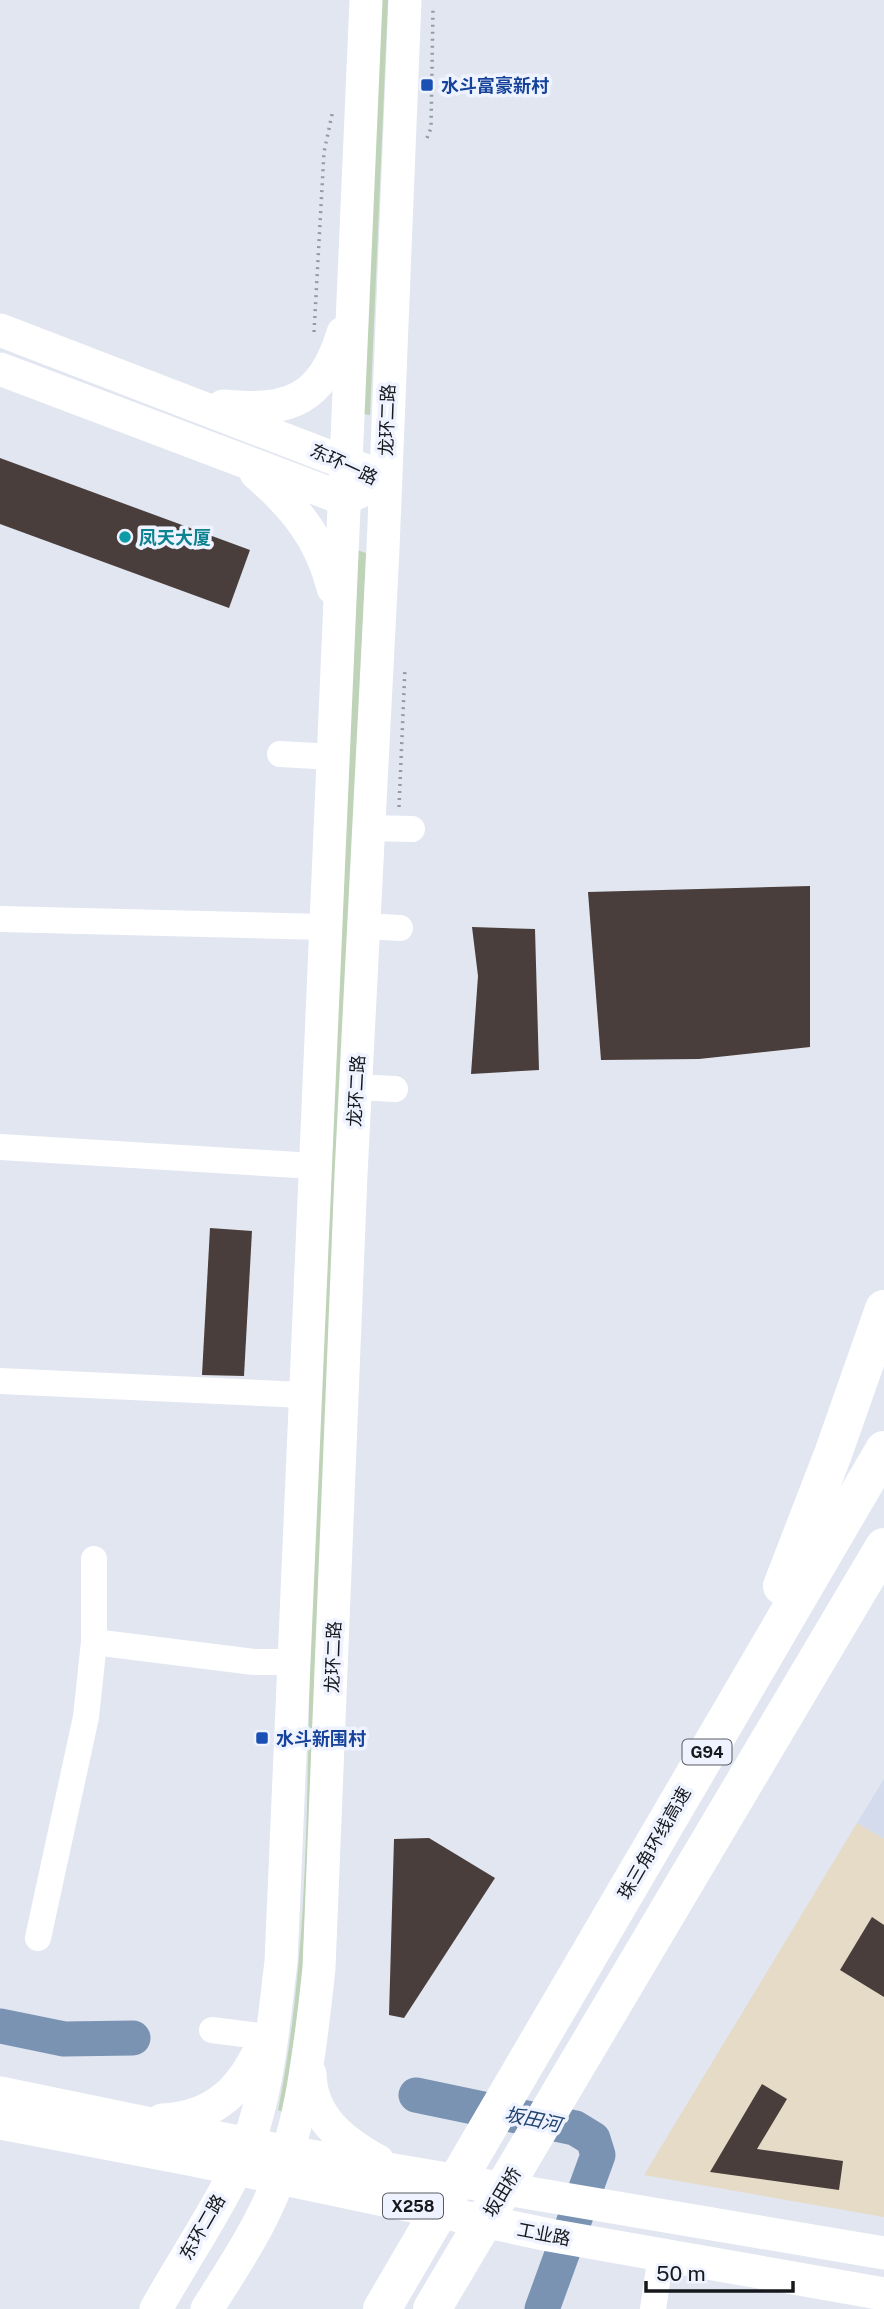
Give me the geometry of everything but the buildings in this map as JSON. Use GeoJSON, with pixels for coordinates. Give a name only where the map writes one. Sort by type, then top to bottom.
{"type":"FeatureCollection","features":[{"type":"Feature","properties":{"kind":"highway"},"geometry":{"type":"LineString","coordinates":[[733,1708],[834,1454],[884,1309]]}},
{"type":"Feature","properties":{"kind":"highway","name":"珠三角环线高速"},"geometry":{"type":"LineString","coordinates":[[382,2309],[884,1450]]}},
{"type":"Feature","properties":{"kind":"highway","name":"坂田桥"},"geometry":{"type":"LineString","coordinates":[[432,2309],[883,1550]]}},
{"type":"Feature","properties":{"kind":"main road"},"geometry":{"type":"LineString","coordinates":[[241,2157],[259,2107],[281,1948],[303,1395],[366,0]]}},
{"type":"Feature","properties":{"kind":"main road","name":"龙环二路"},"geometry":{"type":"LineString","coordinates":[[283,2164],[310,2054],[322,1912],[405,0]]}},
{"type":"Feature","properties":{"kind":"main road"},"geometry":{"type":"LineString","coordinates":[[186,400],[227,406],[260,407],[303,398],[316,388],[334,359],[353,293]]}},
{"type":"Feature","properties":{"kind":"main road","name":"东环一路"},"geometry":{"type":"LineString","coordinates":[[0,330],[345,461],[385,481]]}},
{"type":"Feature","properties":{"kind":"main road","name":"东环一路"},"geometry":{"type":"LineString","coordinates":[[0,369],[344,499],[385,481]]}},
{"type":"Feature","properties":{"kind":"main road"},"geometry":{"type":"LineString","coordinates":[[228,454],[279,494],[312,533],[330,577],[339,621]]}},
{"type":"Feature","properties":{"kind":"main road"},"geometry":{"type":"LineString","coordinates":[[139,2120],[175,2119],[214,2108],[240,2082],[271,2023]]}},
{"type":"Feature","properties":{"kind":"main road"},"geometry":{"type":"LineString","coordinates":[[310,2054],[310,2095],[330,2126],[353,2147],[388,2166]]}},
{"type":"Feature","properties":{"kind":"main road","name":"工业路"},"geometry":{"type":"LineString","coordinates":[[0,2093],[139,2120],[241,2157]]}},
{"type":"Feature","properties":{"kind":"main road","name":"工业路"},"geometry":{"type":"LineString","coordinates":[[0,2123],[283,2164],[549,2235],[884,2294]]}},
{"type":"Feature","properties":{"kind":"main road","name":"东环二路"},"geometry":{"type":"LineString","coordinates":[[156,2309],[241,2157]]}},
{"type":"Feature","properties":{"kind":"main road"},"geometry":{"type":"LineString","coordinates":[[208,2309],[263,2216],[283,2164]]}},
{"type":"Feature","properties":{"kind":"main road","name":"工业路"},"geometry":{"type":"LineString","coordinates":[[283,2164],[388,2166],[884,2252]]}},
{"type":"Feature","properties":{"kind":"street"},"geometry":{"type":"LineString","coordinates":[[280,754],[333,757]]}},
{"type":"Feature","properties":{"kind":"street"},"geometry":{"type":"LineString","coordinates":[[368,828],[412,829]]}},
{"type":"Feature","properties":{"kind":"street"},"geometry":{"type":"LineString","coordinates":[[0,919],[325,927]]}},
{"type":"Feature","properties":{"kind":"street"},"geometry":{"type":"LineString","coordinates":[[364,926],[400,928]]}},
{"type":"Feature","properties":{"kind":"street"},"geometry":{"type":"LineString","coordinates":[[357,1087],[395,1089]]}},
{"type":"Feature","properties":{"kind":"street"},"geometry":{"type":"LineString","coordinates":[[0,1147],[314,1166]]}},
{"type":"Feature","properties":{"kind":"street"},"geometry":{"type":"LineString","coordinates":[[0,1381],[303,1395]]}},
{"type":"Feature","properties":{"kind":"street"},"geometry":{"type":"LineString","coordinates":[[38,1938],[86,1717],[93,1642],[94,1559]]}},
{"type":"Feature","properties":{"kind":"street"},"geometry":{"type":"LineString","coordinates":[[93,1642],[254,1662],[293,1662]]}},
{"type":"Feature","properties":{"kind":"street"},"geometry":{"type":"LineString","coordinates":[[212,2030],[271,2023]]}},
{"type":"Feature","properties":{"kind":"street"},"geometry":{"type":"LineString","coordinates":[[653,2309],[661,2255]]}},
{"type":"Feature","properties":{"kind":"path"},"geometry":{"type":"LineString","coordinates":[[314,332],[324,152]]}},
{"type":"Feature","properties":{"kind":"shaded area"},"geometry":{"type":"Polygon","coordinates":[[[884,1779],[884,1839],[857,1823],[884,1779]]]}},
{"type":"Feature","properties":{"kind":"shaded area"},"geometry":{"type":"Polygon","coordinates":[[[857,1823],[884,1839],[884,2217],[644,2175],[857,1823]]]}},
{"type":"Feature","properties":{"kind":"green space"},"geometry":{"type":"Polygon","coordinates":[[[380,0],[388,0],[370,415],[363,414],[380,0]]]}},
{"type":"Feature","properties":{"kind":"green space"},"geometry":{"type":"Polygon","coordinates":[[[357,550],[366,553],[302,1984],[283,2112],[278,2110],[290,2043],[303,1906],[313,1562],[357,550]]]}},
{"type":"Feature","properties":{"kind":"waterway","name":"坂田河"},"geometry":{"type":"LineString","coordinates":[[0,2026],[64,2039],[133,2038]]}},
{"type":"Feature","properties":{"kind":"waterway","name":"坂田河"},"geometry":{"type":"LineString","coordinates":[[416,2095],[575,2128],[593,2139],[598,2155],[542,2309]]}},
{"type":"Feature","properties":{"kind":"place","name":"水斗富豪新村"},"geometry":{"type":"Point","coordinates":[427,85]}},
{"type":"Feature","properties":{"kind":"place","name":"凤天大厦"},"geometry":{"type":"Point","coordinates":[125,537]}},
{"type":"Feature","properties":{"kind":"place","name":"水斗新围村"},"geometry":{"type":"Point","coordinates":[262,1738]}}]}
